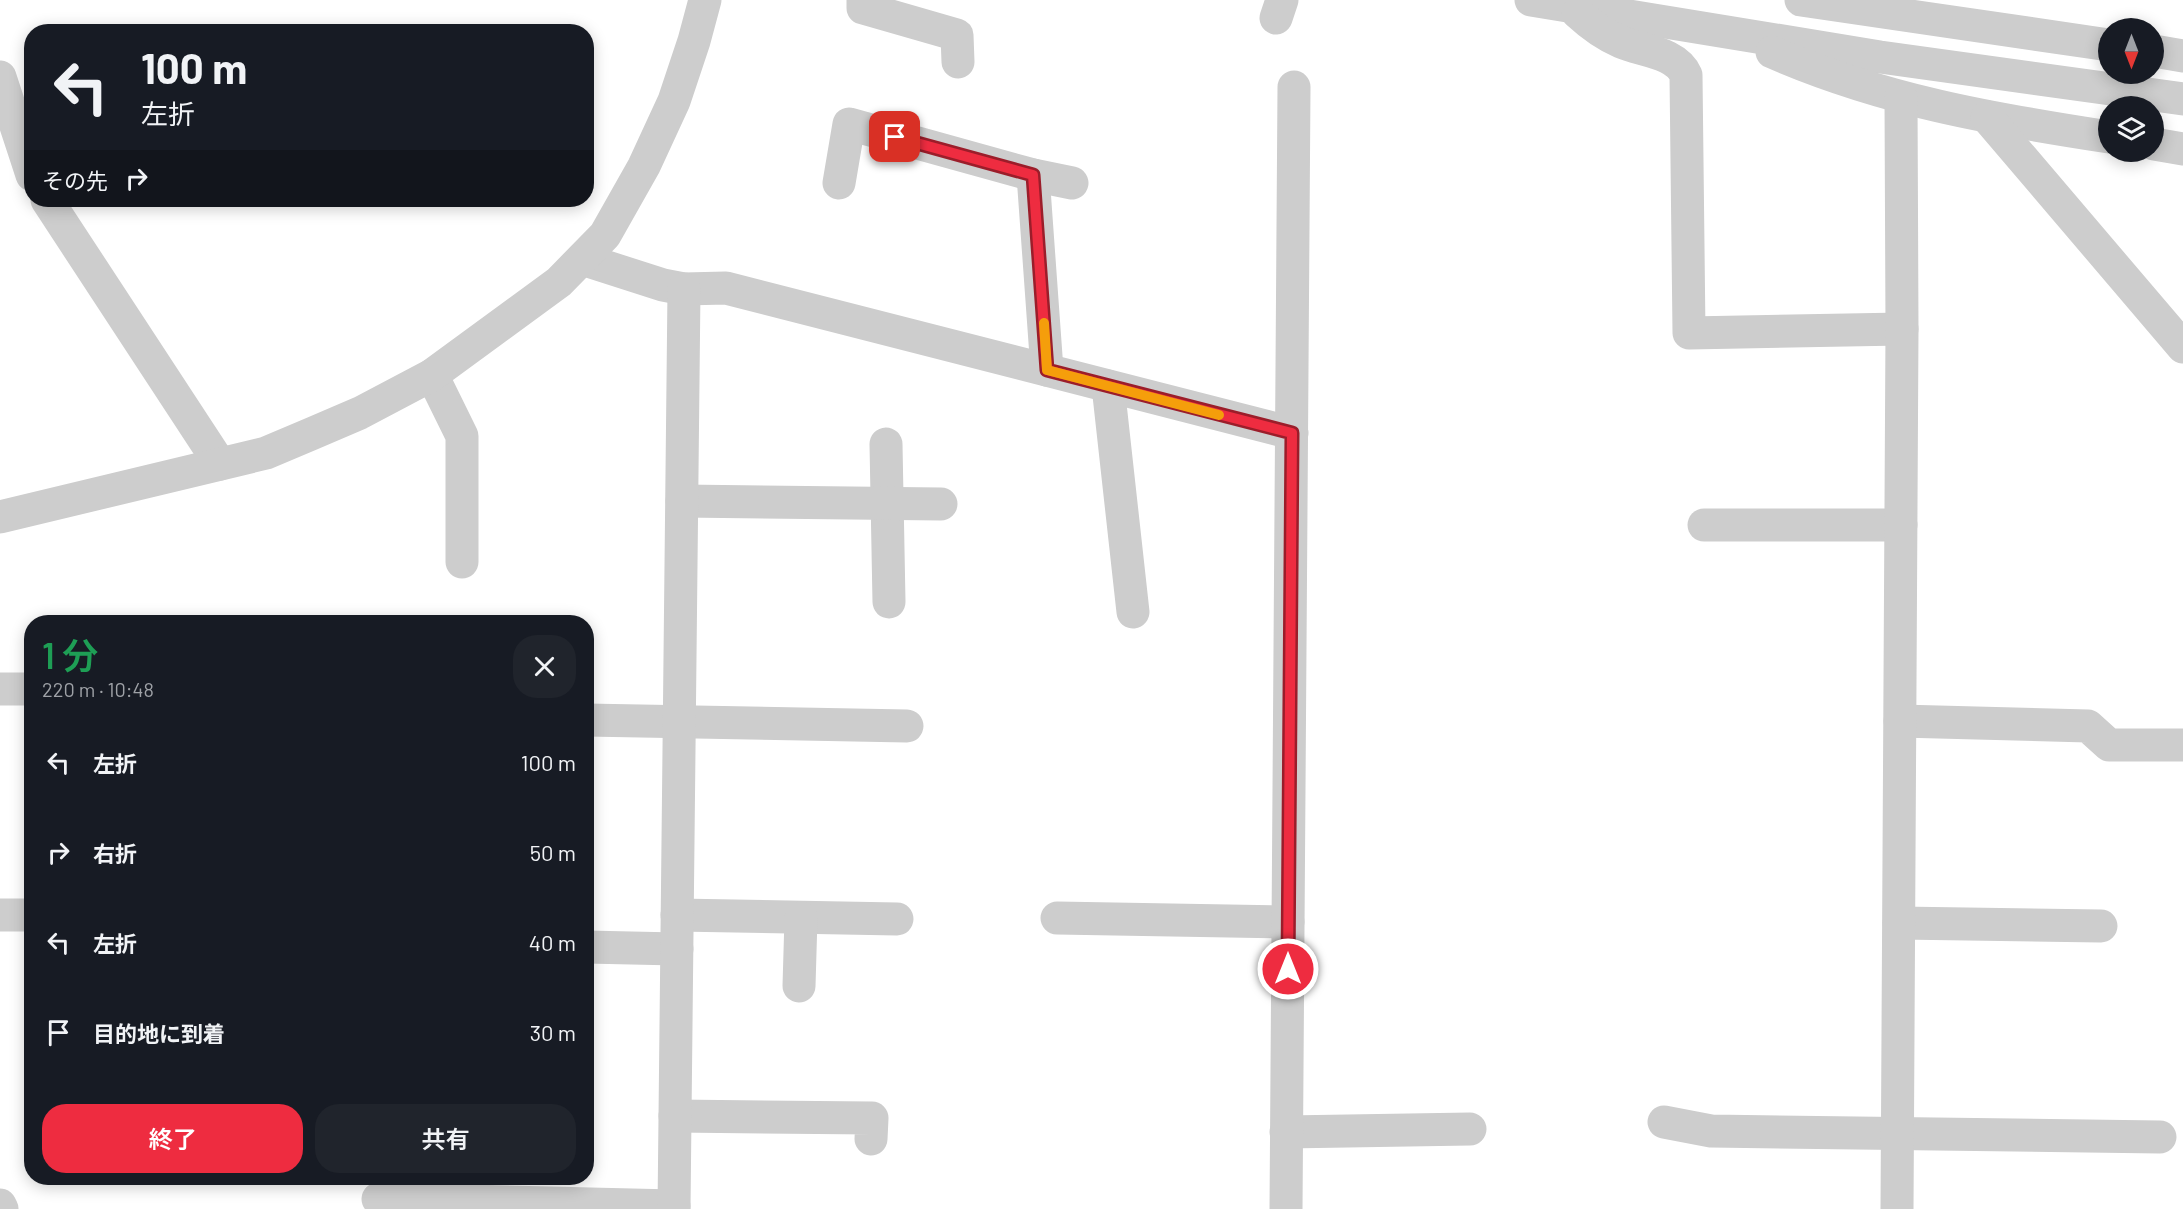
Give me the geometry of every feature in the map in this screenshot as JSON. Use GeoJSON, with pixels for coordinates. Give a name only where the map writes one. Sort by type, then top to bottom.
{"type":"FeatureCollection","features":[{"type":"Feature","properties":{"kind":"street"},"geometry":{"type":"LineString","coordinates":[[0,517],[266,453],[360,413],[432,375],[559,282],[605,235],[644,166],[674,101],[705,0]]}},
{"type":"Feature","properties":{"kind":"street"},"geometry":{"type":"LineString","coordinates":[[863,0],[863,8],[957,35],[958,62]]}},
{"type":"Feature","properties":{"kind":"street"},"geometry":{"type":"LineString","coordinates":[[1531,0],[1880,57],[2183,99]]}},
{"type":"Feature","properties":{"kind":"street"},"geometry":{"type":"LineString","coordinates":[[1801,0],[2098,43]]}},
{"type":"Feature","properties":{"kind":"street"},"geometry":{"type":"LineString","coordinates":[[1572,8],[1594,28],[1621,42],[1668,57],[1682,66],[1686,75],[1689,333],[1902,329]]}},
{"type":"Feature","properties":{"kind":"street"},"geometry":{"type":"LineString","coordinates":[[1746,36],[1765,49],[1817,72],[1901,98],[1987,117],[2098,135]]}},
{"type":"Feature","properties":{"kind":"street"},"geometry":{"type":"LineString","coordinates":[[2164,53],[2183,56]]}},
{"type":"Feature","properties":{"kind":"street"},"geometry":{"type":"LineString","coordinates":[[0,77],[24,150]]}},
{"type":"Feature","properties":{"kind":"street"},"geometry":{"type":"LineString","coordinates":[[1286,1209],[1294,87]]}},
{"type":"Feature","properties":{"kind":"street"},"geometry":{"type":"LineString","coordinates":[[1897,1209],[1902,329],[1901,98]]}},
{"type":"Feature","properties":{"kind":"street"},"geometry":{"type":"LineString","coordinates":[[1987,117],[2183,347]]}},
{"type":"Feature","properties":{"kind":"street"},"geometry":{"type":"LineString","coordinates":[[839,183],[849,124],[1033,175],[1072,183]]}},
{"type":"Feature","properties":{"kind":"street"},"geometry":{"type":"LineString","coordinates":[[2164,146],[2183,149]]}},
{"type":"Feature","properties":{"kind":"street"},"geometry":{"type":"LineString","coordinates":[[1033,175],[1047,370]]}},
{"type":"Feature","properties":{"kind":"street"},"geometry":{"type":"LineString","coordinates":[[52,207],[220,464]]}},
{"type":"Feature","properties":{"kind":"street"},"geometry":{"type":"LineString","coordinates":[[582,259],[663,285],[684,289],[726,288],[1292,433]]}},
{"type":"Feature","properties":{"kind":"street"},"geometry":{"type":"LineString","coordinates":[[378,1199],[674,1208],[684,289]]}},
{"type":"Feature","properties":{"kind":"street"},"geometry":{"type":"LineString","coordinates":[[432,375],[462,436],[462,562]]}},
{"type":"Feature","properties":{"kind":"street"},"geometry":{"type":"LineString","coordinates":[[1108,386],[1133,612]]}},
{"type":"Feature","properties":{"kind":"street"},"geometry":{"type":"LineString","coordinates":[[886,444],[889,602]]}},
{"type":"Feature","properties":{"kind":"street"},"geometry":{"type":"LineString","coordinates":[[682,501],[941,504]]}},
{"type":"Feature","properties":{"kind":"street"},"geometry":{"type":"LineString","coordinates":[[1704,525],[1901,525]]}},
{"type":"Feature","properties":{"kind":"street"},"geometry":{"type":"LineString","coordinates":[[0,689],[24,689]]}},
{"type":"Feature","properties":{"kind":"street"},"geometry":{"type":"LineString","coordinates":[[594,720],[907,726]]}},
{"type":"Feature","properties":{"kind":"street"},"geometry":{"type":"LineString","coordinates":[[1900,722],[2088,726],[2109,745],[2183,745]]}},
{"type":"Feature","properties":{"kind":"street"},"geometry":{"type":"LineString","coordinates":[[0,915],[24,915]]}},
{"type":"Feature","properties":{"kind":"street"},"geometry":{"type":"LineString","coordinates":[[677,915],[897,920]]}},
{"type":"Feature","properties":{"kind":"street"},"geometry":{"type":"LineString","coordinates":[[800,987],[801,918]]}},
{"type":"Feature","properties":{"kind":"street"},"geometry":{"type":"LineString","coordinates":[[1057,918],[1288,922]]}},
{"type":"Feature","properties":{"kind":"street"},"geometry":{"type":"LineString","coordinates":[[1899,923],[2101,926]]}},
{"type":"Feature","properties":{"kind":"street"},"geometry":{"type":"LineString","coordinates":[[594,947],[677,949]]}},
{"type":"Feature","properties":{"kind":"street"},"geometry":{"type":"LineString","coordinates":[[675,1116],[872,1118],[871,1139]]}},
{"type":"Feature","properties":{"kind":"street"},"geometry":{"type":"LineString","coordinates":[[1664,1122],[1711,1131],[2160,1137]]}},
{"type":"Feature","properties":{"kind":"street"},"geometry":{"type":"LineString","coordinates":[[1286,1132],[1470,1130]]}},
{"type":"Feature","properties":{"kind":"slow traffic"},"geometry":{"type":"LineString","coordinates":[[1044,323],[1047,370],[1219,415]]}},
{"type":"Feature","properties":{"kind":"route"},"geometry":{"type":"LineString","coordinates":[[895,137],[1033,175],[1047,370],[1292,433],[1288,969]]}}]}
